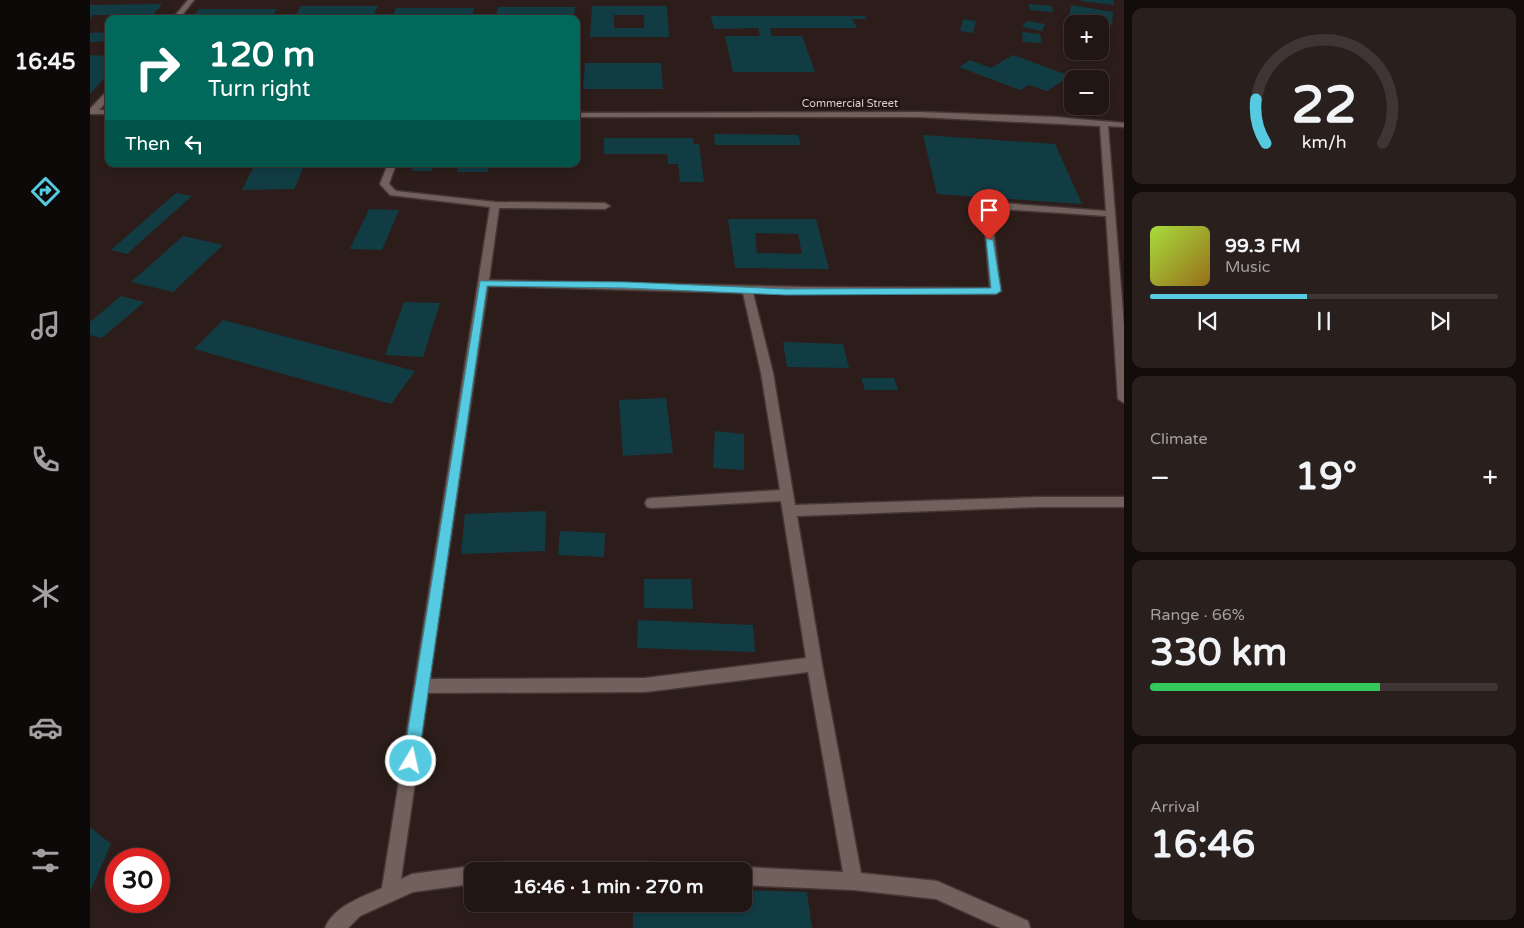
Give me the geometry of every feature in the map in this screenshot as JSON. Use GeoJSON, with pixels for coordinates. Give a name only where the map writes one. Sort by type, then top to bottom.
{"type":"FeatureCollection","features":[{"type":"Feature","properties":{"kind":"street"},"geometry":{"type":"LineString","coordinates":[[178,15],[191,0]]}},
{"type":"Feature","properties":{"kind":"street"},"geometry":{"type":"LineString","coordinates":[[91,112],[105,98]]}},
{"type":"Feature","properties":{"kind":"street"},"geometry":{"type":"LineString","coordinates":[[91,112],[105,112]]}},
{"type":"Feature","properties":{"kind":"street","name":"Commercial Street"},"geometry":{"type":"LineString","coordinates":[[580,115],[936,114],[1006,116],[1124,125]]}},
{"type":"Feature","properties":{"kind":"street"},"geometry":{"type":"LineString","coordinates":[[1104,123],[1111,214],[1121,297],[1124,399]]}},
{"type":"Feature","properties":{"kind":"street"},"geometry":{"type":"LineString","coordinates":[[391,167],[384,184],[393,193],[495,205],[605,206]]}},
{"type":"Feature","properties":{"kind":"street"},"geometry":{"type":"LineString","coordinates":[[390,893],[495,205]]}},
{"type":"Feature","properties":{"kind":"street"},"geometry":{"type":"LineString","coordinates":[[483,284],[747,289],[786,292],[996,291],[986,210],[1000,206],[1111,214]]}},
{"type":"Feature","properties":{"kind":"street"},"geometry":{"type":"LineString","coordinates":[[747,289],[767,373],[814,664],[854,881]]}},
{"type":"Feature","properties":{"kind":"street"},"geometry":{"type":"LineString","coordinates":[[652,503],[787,495]]}},
{"type":"Feature","properties":{"kind":"street"},"geometry":{"type":"LineString","coordinates":[[789,511],[1038,502],[1124,502]]}},
{"type":"Feature","properties":{"kind":"street"},"geometry":{"type":"LineString","coordinates":[[422,686],[645,685],[814,664]]}},
{"type":"Feature","properties":{"kind":"street"},"geometry":{"type":"LineString","coordinates":[[334,928],[354,910],[412,883],[464,876]]}},
{"type":"Feature","properties":{"kind":"street"},"geometry":{"type":"LineString","coordinates":[[752,876],[854,881],[937,890],[1021,928]]}},
{"type":"Feature","properties":{"kind":"building"},"geometry":{"type":"Polygon","coordinates":[[[1113,0],[1114,5],[1081,1],[1113,0]]]}},
{"type":"Feature","properties":{"kind":"building"},"geometry":{"type":"Polygon","coordinates":[[[162,4],[153,15],[93,15],[90,19],[90,5],[162,4]]]}},
{"type":"Feature","properties":{"kind":"building"},"geometry":{"type":"Polygon","coordinates":[[[1028,4],[1052,6],[1053,12],[1030,10],[1028,4]]]}},
{"type":"Feature","properties":{"kind":"building"},"geometry":{"type":"Polygon","coordinates":[[[1071,5],[1113,12],[1112,25],[1109,25],[1109,15],[1069,15],[1071,5]]]}},
{"type":"Feature","properties":{"kind":"building"},"geometry":{"type":"Polygon","coordinates":[[[301,6],[378,6],[374,15],[295,15],[301,6]]]}},
{"type":"Feature","properties":{"kind":"building"},"geometry":{"type":"Polygon","coordinates":[[[592,6],[667,6],[669,37],[590,37],[592,6]],[[614,15],[614,28],[644,28],[644,15],[614,15]]]}},
{"type":"Feature","properties":{"kind":"building"},"geometry":{"type":"Polygon","coordinates":[[[498,7],[575,7],[574,15],[496,15],[498,7]]]}},
{"type":"Feature","properties":{"kind":"building"},"geometry":{"type":"Polygon","coordinates":[[[396,8],[474,8],[472,15],[393,15],[396,8]]]}},
{"type":"Feature","properties":{"kind":"building"},"geometry":{"type":"Polygon","coordinates":[[[199,9],[277,9],[273,15],[194,15],[199,9]]]}},
{"type":"Feature","properties":{"kind":"building"},"geometry":{"type":"Polygon","coordinates":[[[711,16],[865,16],[867,19],[852,19],[857,28],[770,28],[772,36],[802,36],[815,72],[733,72],[725,36],[760,36],[758,28],[714,29],[711,16]]]}},
{"type":"Feature","properties":{"kind":"building"},"geometry":{"type":"Polygon","coordinates":[[[963,19],[976,21],[973,33],[960,31],[963,19]]]}},
{"type":"Feature","properties":{"kind":"building"},"geometry":{"type":"Polygon","coordinates":[[[1027,21],[1045,24],[1042,31],[1022,27],[1027,21]]]}},
{"type":"Feature","properties":{"kind":"building"},"geometry":{"type":"Polygon","coordinates":[[[105,32],[105,41],[90,42],[90,33],[105,32]]]}},
{"type":"Feature","properties":{"kind":"building"},"geometry":{"type":"Polygon","coordinates":[[[1022,32],[1040,34],[1042,43],[1023,42],[1022,32]]]}},
{"type":"Feature","properties":{"kind":"building"},"geometry":{"type":"Polygon","coordinates":[[[90,55],[105,56],[105,77],[90,94],[90,55]]]}},
{"type":"Feature","properties":{"kind":"building"},"geometry":{"type":"Polygon","coordinates":[[[1013,55],[1064,74],[1064,80],[1047,91],[1029,85],[1020,90],[959,67],[970,60],[991,68],[1013,55]]]}},
{"type":"Feature","properties":{"kind":"building"},"geometry":{"type":"Polygon","coordinates":[[[585,63],[661,63],[663,89],[583,89],[585,63]]]}},
{"type":"Feature","properties":{"kind":"building"},"geometry":{"type":"Polygon","coordinates":[[[714,134],[798,135],[801,145],[715,145],[714,134]]]}},
{"type":"Feature","properties":{"kind":"building"},"geometry":{"type":"Polygon","coordinates":[[[923,135],[1055,144],[1082,204],[937,194],[923,135]]]}},
{"type":"Feature","properties":{"kind":"building"},"geometry":{"type":"Polygon","coordinates":[[[604,138],[693,138],[694,144],[699,144],[704,182],[680,182],[678,164],[668,164],[667,154],[604,154],[604,138]]]}},
{"type":"Feature","properties":{"kind":"building"},"geometry":{"type":"Polygon","coordinates":[[[254,167],[304,167],[294,189],[242,190],[254,167]]]}},
{"type":"Feature","properties":{"kind":"building"},"geometry":{"type":"Polygon","coordinates":[[[413,167],[433,167],[432,171],[412,171],[413,167]]]}},
{"type":"Feature","properties":{"kind":"building"},"geometry":{"type":"Polygon","coordinates":[[[458,167],[489,167],[488,172],[457,172],[458,167]]]}},
{"type":"Feature","properties":{"kind":"building"},"geometry":{"type":"Polygon","coordinates":[[[176,193],[192,196],[127,254],[111,250],[176,193]]]}},
{"type":"Feature","properties":{"kind":"building"},"geometry":{"type":"Polygon","coordinates":[[[369,209],[399,210],[382,250],[350,249],[369,209]]]}},
{"type":"Feature","properties":{"kind":"building"},"geometry":{"type":"Polygon","coordinates":[[[728,219],[816,219],[829,269],[735,268],[728,219]],[[755,233],[757,253],[802,254],[798,234],[755,233]]]}},
{"type":"Feature","properties":{"kind":"building"},"geometry":{"type":"Polygon","coordinates":[[[183,236],[223,245],[173,292],[131,282],[183,236]]]}},
{"type":"Feature","properties":{"kind":"building"},"geometry":{"type":"Polygon","coordinates":[[[121,296],[144,302],[102,338],[90,335],[90,322],[121,296]]]}},
{"type":"Feature","properties":{"kind":"building"},"geometry":{"type":"Polygon","coordinates":[[[404,302],[440,303],[423,357],[385,355],[404,302]]]}},
{"type":"Feature","properties":{"kind":"building"},"geometry":{"type":"Polygon","coordinates":[[[223,320],[415,371],[391,404],[194,349],[223,320]]]}},
{"type":"Feature","properties":{"kind":"building"},"geometry":{"type":"Polygon","coordinates":[[[783,342],[843,344],[849,368],[787,367],[783,342]]]}},
{"type":"Feature","properties":{"kind":"building"},"geometry":{"type":"Polygon","coordinates":[[[861,378],[894,378],[898,390],[865,390],[861,378]]]}},
{"type":"Feature","properties":{"kind":"building"},"geometry":{"type":"Polygon","coordinates":[[[666,398],[673,453],[623,456],[619,400],[666,398]]]}},
{"type":"Feature","properties":{"kind":"building"},"geometry":{"type":"Polygon","coordinates":[[[715,431],[744,434],[744,470],[713,468],[715,431]]]}},
{"type":"Feature","properties":{"kind":"building"},"geometry":{"type":"Polygon","coordinates":[[[546,511],[545,551],[461,554],[465,514],[546,511]]]}},
{"type":"Feature","properties":{"kind":"building"},"geometry":{"type":"Polygon","coordinates":[[[560,531],[605,533],[604,557],[558,555],[560,531]]]}},
{"type":"Feature","properties":{"kind":"building"},"geometry":{"type":"Polygon","coordinates":[[[644,579],[691,579],[693,609],[644,608],[644,579]]]}},
{"type":"Feature","properties":{"kind":"building"},"geometry":{"type":"Polygon","coordinates":[[[638,620],[753,625],[755,652],[637,648],[638,620]]]}},
{"type":"Feature","properties":{"kind":"building"},"geometry":{"type":"Polygon","coordinates":[[[90,827],[111,844],[109,848],[105,848],[105,858],[90,892],[90,827]]]}},
{"type":"Feature","properties":{"kind":"building"},"geometry":{"type":"Polygon","coordinates":[[[752,890],[807,892],[812,928],[633,928],[633,912],[752,912],[752,890]]]}},
{"type":"Feature","properties":{"kind":"route"},"geometry":{"type":"LineString","coordinates":[[411,761],[483,284],[625,285],[786,292],[996,291],[989,240]]}}]}
